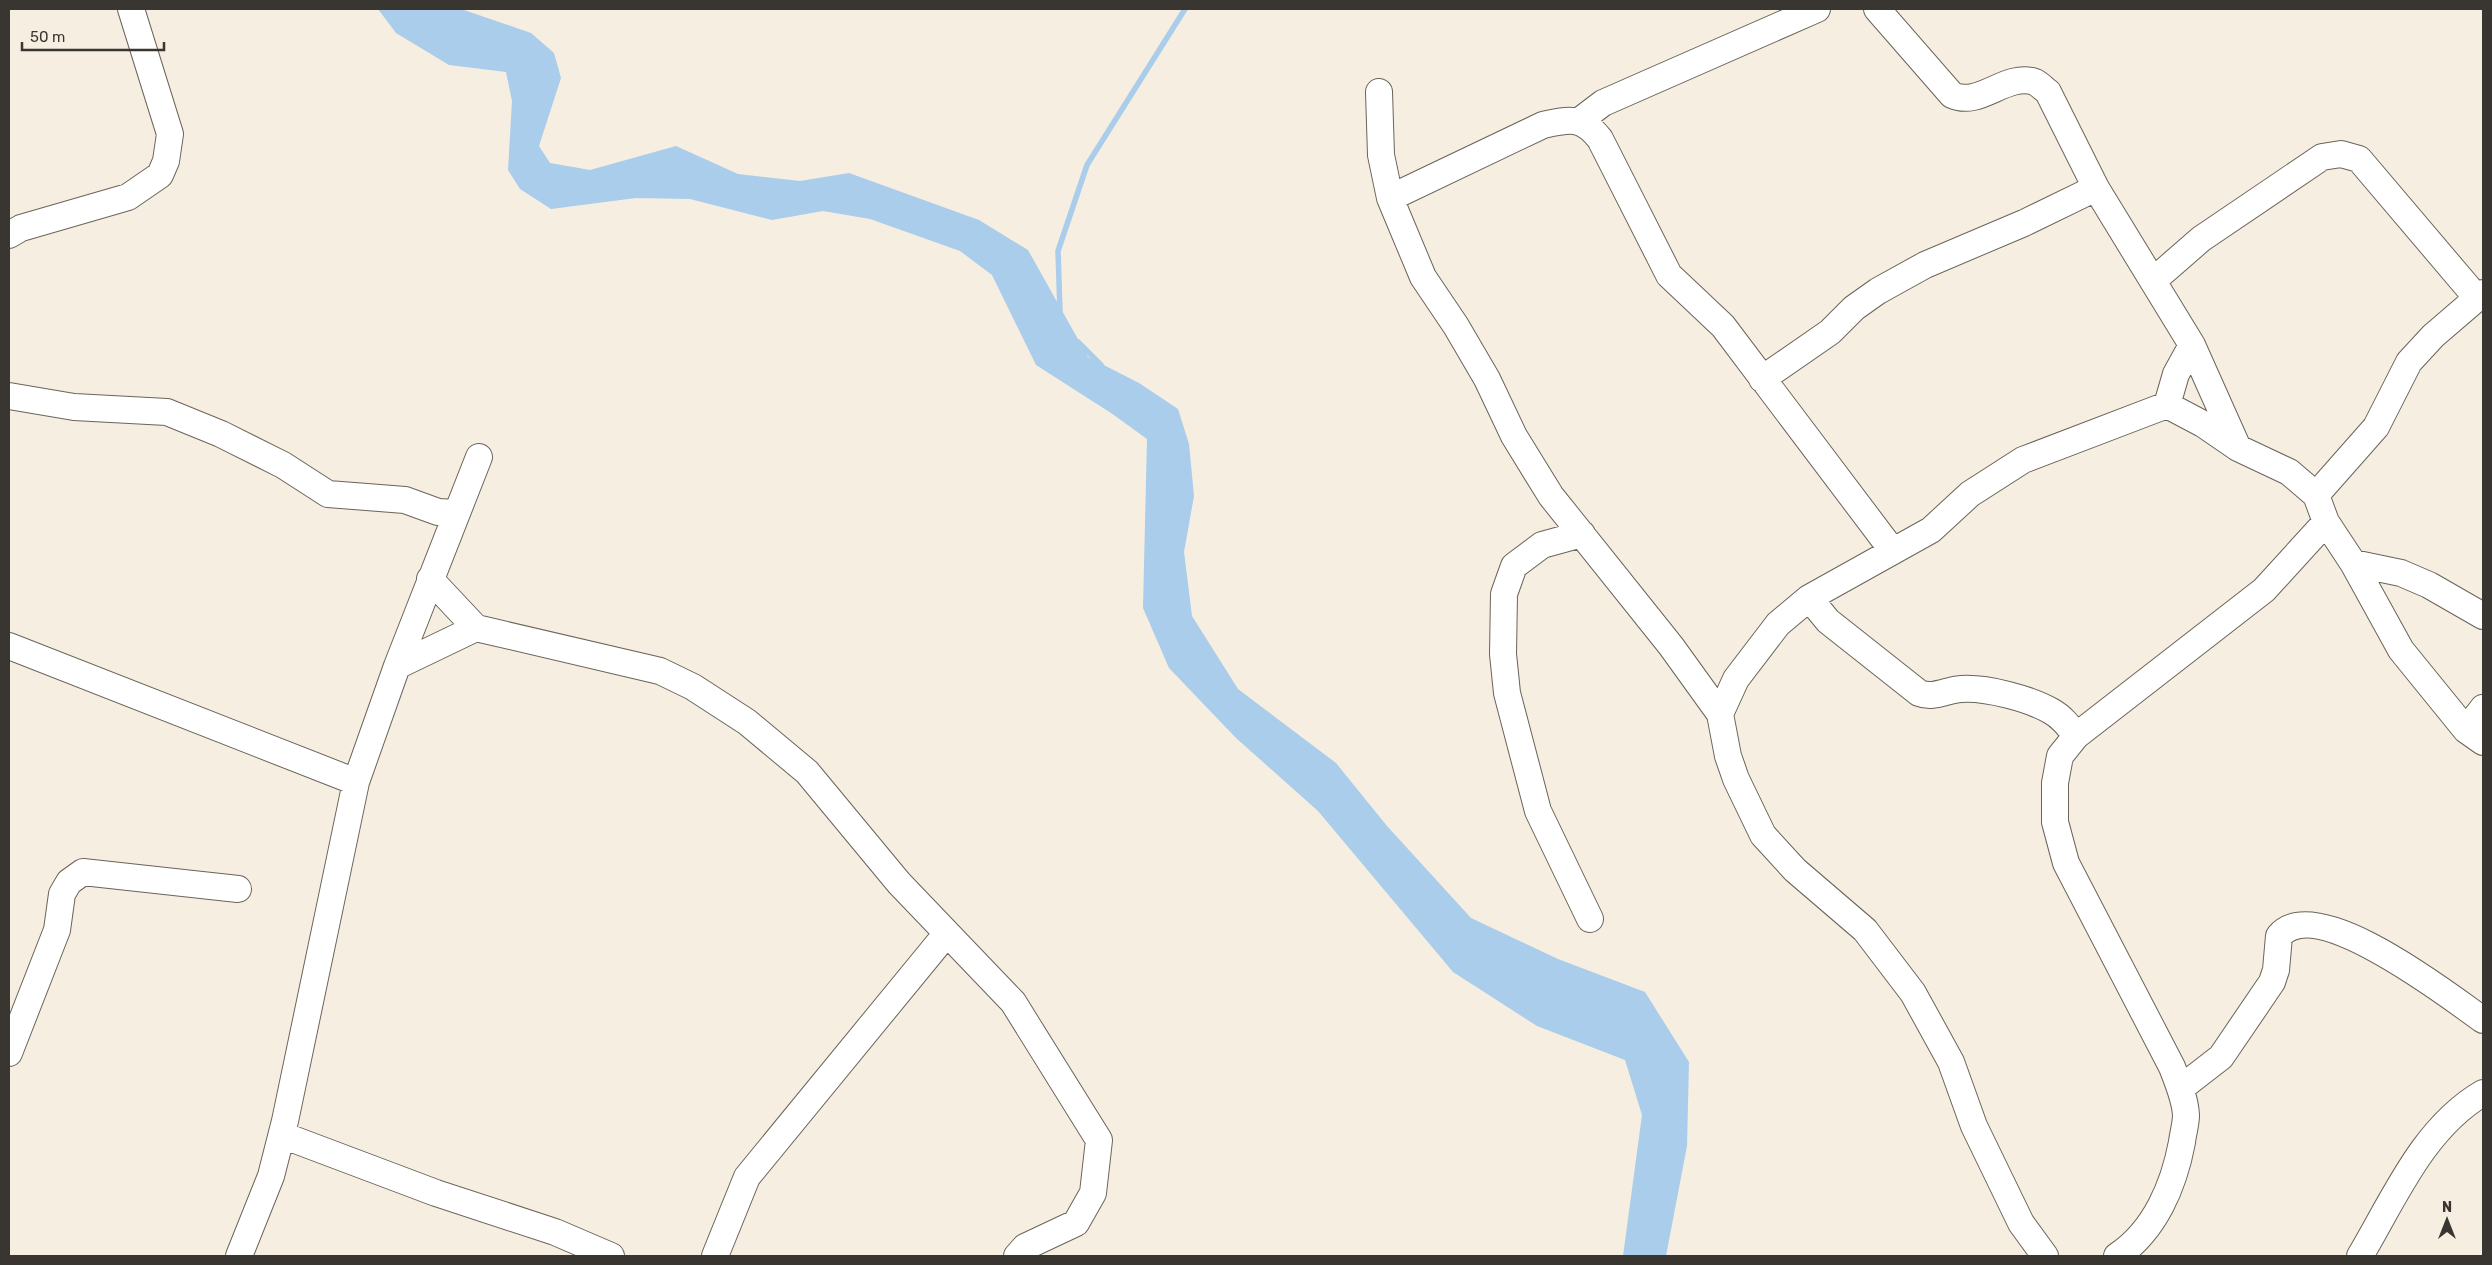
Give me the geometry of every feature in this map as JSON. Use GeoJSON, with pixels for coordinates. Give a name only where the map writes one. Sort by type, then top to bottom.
{"type":"FeatureCollection","features":[{"type":"Feature","properties":{"kind":"street"},"geometry":{"type":"LineString","coordinates":[[9,235],[21,228],[128,197],[160,175],[166,161],[170,134],[131,9]]}},
{"type":"Feature","properties":{"kind":"street"},"geometry":{"type":"LineString","coordinates":[[1578,122],[1603,103],[1817,9]]}},
{"type":"Feature","properties":{"kind":"street"},"geometry":{"type":"LineString","coordinates":[[1877,9],[1952,95],[1961,100],[1976,97],[2017,82],[2035,82],[2048,92],[2096,188],[2192,345],[2238,448]]}},
{"type":"Feature","properties":{"kind":"street"},"geometry":{"type":"LineString","coordinates":[[1378,92],[1381,155],[1390,198],[1423,277],[1465,341],[1487,379],[1514,436],[1551,496],[1671,646],[1720,714],[1728,756],[1736,779],[1763,835],[1795,870],[1865,930],[1913,993],[1951,1062],[1974,1126],[2017,1214],[2045,1256]]}},
{"type":"Feature","properties":{"kind":"street"},"geometry":{"type":"LineString","coordinates":[[1390,198],[1544,125],[1568,120],[1589,125],[1600,139],[1669,275],[1723,326],[1892,550]]}},
{"type":"Feature","properties":{"kind":"street"},"geometry":{"type":"LineString","coordinates":[[2154,280],[2201,239],[2322,157],[2341,154],[2359,159],[2480,296],[2433,336],[2409,362],[2376,428],[2316,495]]}},
{"type":"Feature","properties":{"kind":"street"},"geometry":{"type":"LineString","coordinates":[[1762,379],[1830,332],[1854,308],[1878,291],[1925,265],[2024,223],[2096,188]]}},
{"type":"Feature","properties":{"kind":"street"},"geometry":{"type":"LineString","coordinates":[[2167,405],[2176,374],[2192,345]]}},
{"type":"Feature","properties":{"kind":"street"},"geometry":{"type":"LineString","coordinates":[[9,396],[74,407],[167,412],[220,434],[283,465],[328,494],[405,500],[438,512],[456,513]]}},
{"type":"Feature","properties":{"kind":"street"},"geometry":{"type":"LineString","coordinates":[[1720,714],[1736,679],[1778,624],[1809,598],[1892,550],[1931,530],[1970,494],[2023,460],[2143,412],[2167,405],[2203,424],[2238,448],[2289,472],[2316,495],[2326,522],[2353,563],[2401,650],[2475,736]]}},
{"type":"Feature","properties":{"kind":"street"},"geometry":{"type":"LineString","coordinates":[[239,1256],[271,1176],[282,1134],[356,782],[396,666],[478,457]]}},
{"type":"Feature","properties":{"kind":"street"},"geometry":{"type":"LineString","coordinates":[[2117,1256],[2128,1249],[2155,1218],[2177,1167],[2186,1118],[2181,1088],[2066,863],[2055,822],[2055,782],[2060,756],[2076,736],[2264,590],[2326,522]]}},
{"type":"Feature","properties":{"kind":"street"},"geometry":{"type":"LineString","coordinates":[[1582,534],[1542,545],[1514,566],[1504,594],[1503,654],[1507,693],[1538,811],[1590,919]]}},
{"type":"Feature","properties":{"kind":"street"},"geometry":{"type":"LineString","coordinates":[[2353,563],[2401,572],[2429,585],[2483,616]]}},
{"type":"Feature","properties":{"kind":"street"},"geometry":{"type":"LineString","coordinates":[[430,578],[476,628],[660,671],[693,687],[747,722],[807,772],[899,882],[1013,1002],[1100,1140],[1092,1192],[1076,1223],[1025,1247],[1017,1256]]}},
{"type":"Feature","properties":{"kind":"street"},"geometry":{"type":"LineString","coordinates":[[1809,598],[1828,621],[1919,693],[1935,695],[1961,689],[1981,690],[2031,702],[2052,711],[2065,722],[2076,736]]}},
{"type":"Feature","properties":{"kind":"street"},"geometry":{"type":"LineString","coordinates":[[396,666],[476,628]]}},
{"type":"Feature","properties":{"kind":"street"},"geometry":{"type":"LineString","coordinates":[[9,646],[356,782]]}},
{"type":"Feature","properties":{"kind":"street"},"geometry":{"type":"LineString","coordinates":[[2475,736],[2483,708]]}},
{"type":"Feature","properties":{"kind":"street"},"geometry":{"type":"LineString","coordinates":[[9,1053],[57,930],[62,894],[69,882],[83,872],[238,889]]}},
{"type":"Feature","properties":{"kind":"street"},"geometry":{"type":"LineString","coordinates":[[2181,1088],[2221,1057],[2272,982],[2276,970],[2278,936],[2289,928],[2296,926],[2308,925],[2337,931],[2379,950],[2483,1020]]}},
{"type":"Feature","properties":{"kind":"street"},"geometry":{"type":"LineString","coordinates":[[716,1256],[747,1177],[948,933]]}},
{"type":"Feature","properties":{"kind":"street"},"geometry":{"type":"LineString","coordinates":[[2360,1256],[2424,1147],[2464,1104],[2483,1093]]}},
{"type":"Feature","properties":{"kind":"street"},"geometry":{"type":"LineString","coordinates":[[282,1134],[436,1192],[556,1232],[610,1256]]}},
{"type":"Feature","properties":{"kind":"water"},"geometry":{"type":"Polygon","coordinates":[[[378,9],[461,9],[531,33],[554,53],[561,78],[539,146],[550,163],[590,170],[676,146],[738,174],[800,181],[849,173],[979,220],[1028,250],[1088,357],[1139,383],[1178,409],[1189,444],[1194,496],[1184,552],[1192,616],[1238,689],[1336,763],[1387,826],[1471,918],[1558,959],[1645,992],[1689,1062],[1687,1146],[1666,1256],[1623,1256],[1642,1115],[1625,1060],[1537,1026],[1453,972],[1318,811],[1236,738],[1169,668],[1143,608],[1147,439],[1111,413],[1036,365],[992,275],[960,251],[870,219],[823,211],[772,220],[690,199],[636,198],[551,209],[520,189],[508,170],[512,101],[506,72],[449,65],[396,33],[378,9]]]}},
{"type":"Feature","properties":{"kind":"waterway"},"geometry":{"type":"LineString","coordinates":[[1060,312],[1058,251],[1087,165],[1185,9]]}},
{"type":"Feature","properties":{"kind":"waterway"},"geometry":{"type":"LineString","coordinates":[[1078,342],[1101,365]]}}]}
